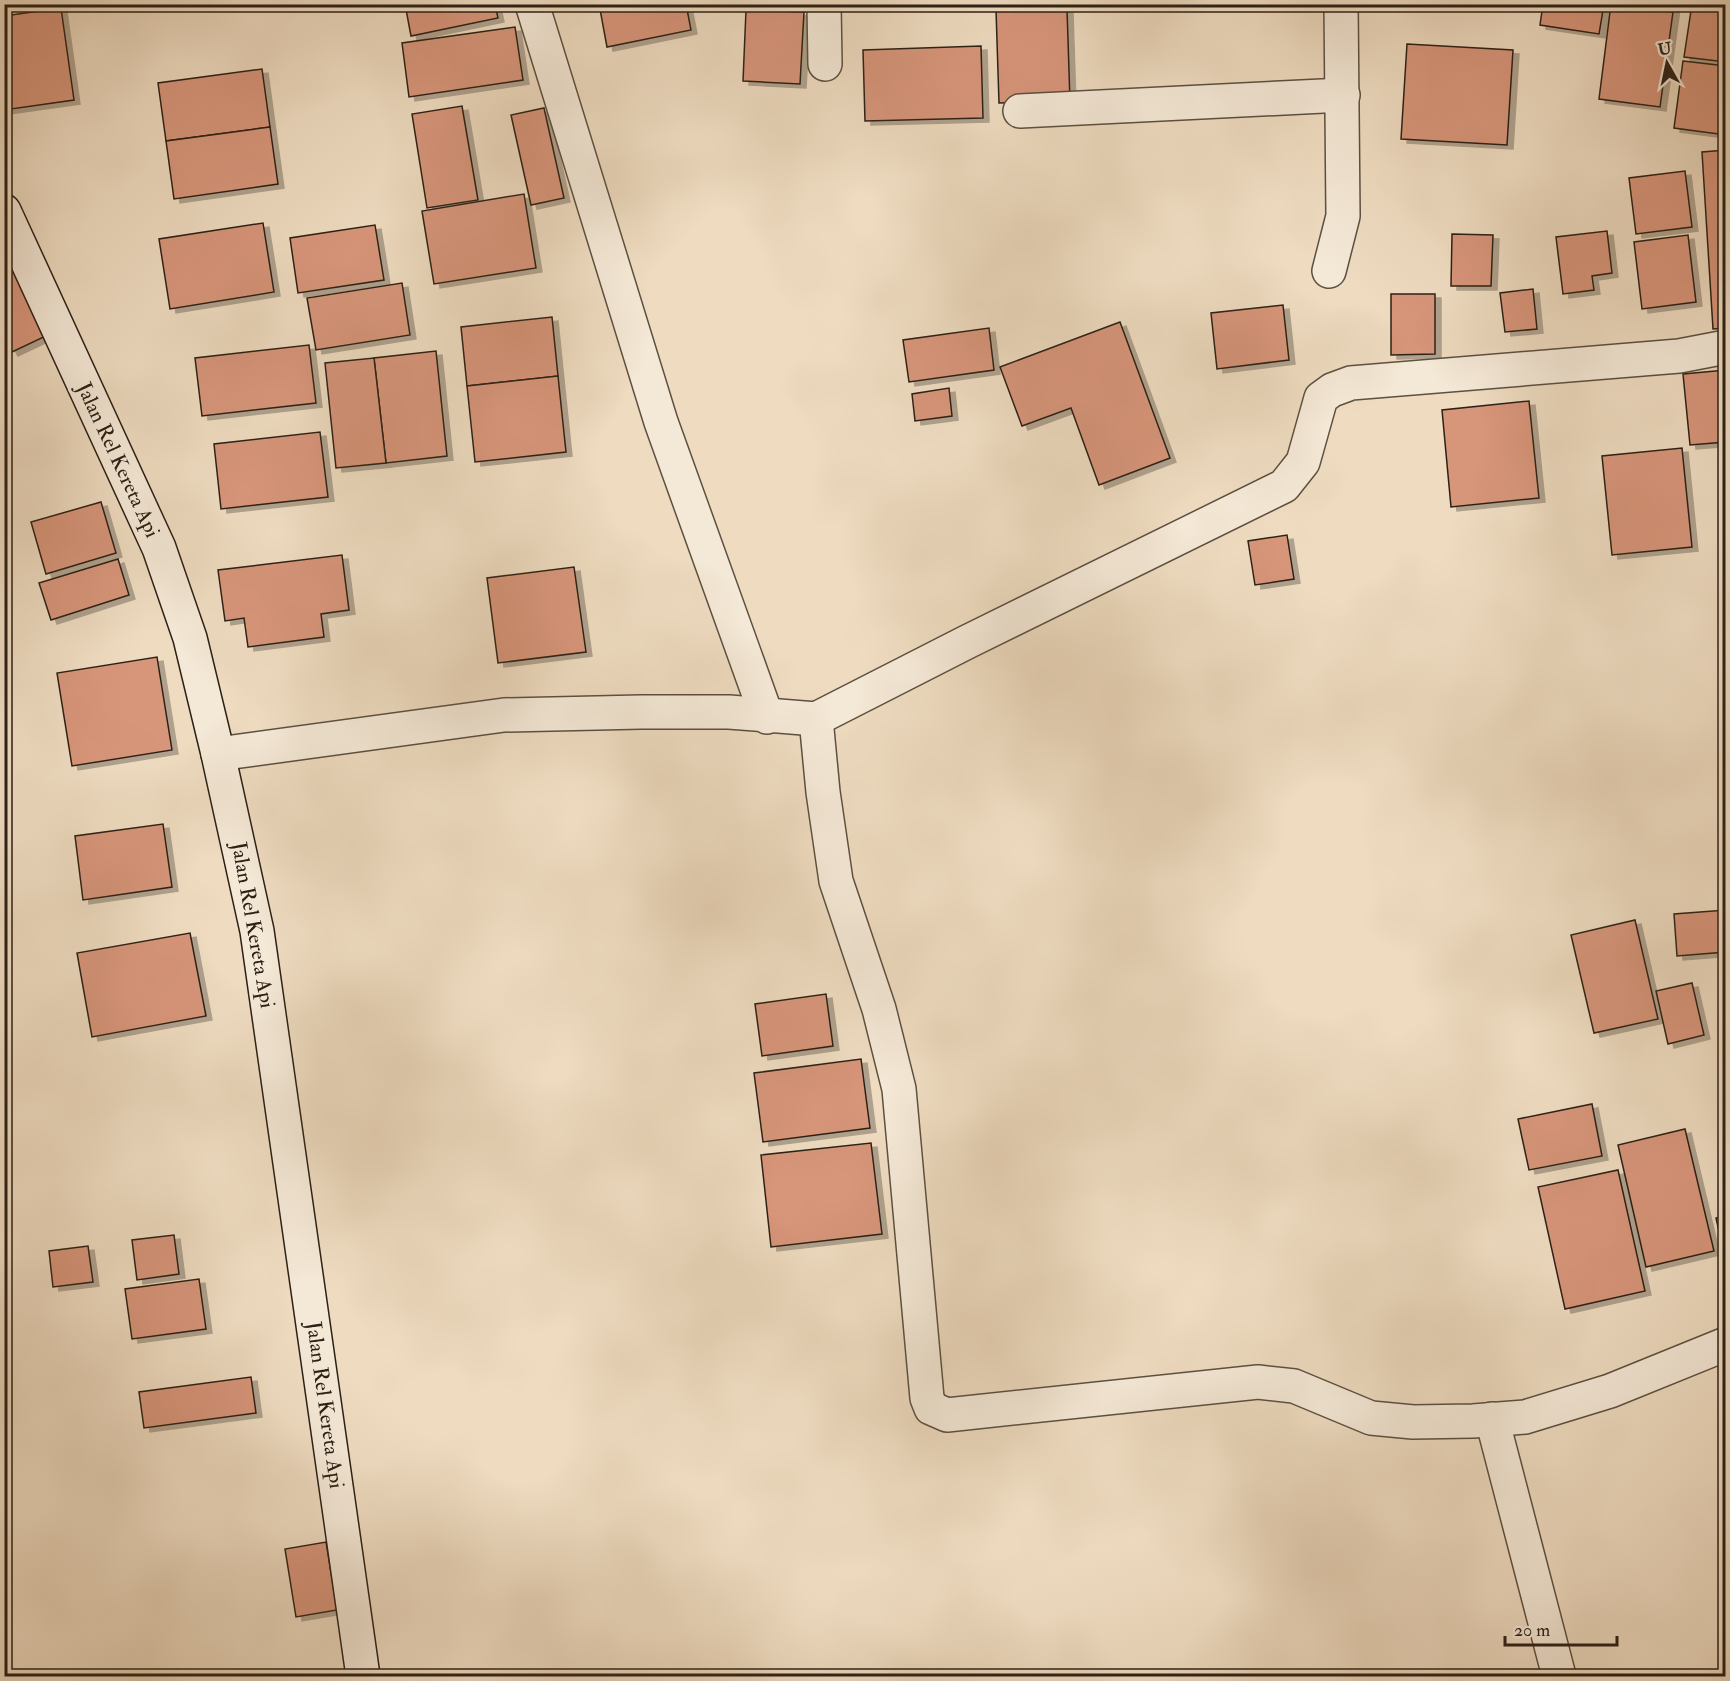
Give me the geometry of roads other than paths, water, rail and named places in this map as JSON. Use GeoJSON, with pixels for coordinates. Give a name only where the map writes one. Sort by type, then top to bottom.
{"type":"FeatureCollection","features":[{"type":"Feature","properties":{"kind":"street"},"geometry":{"type":"LineString","coordinates":[[532,4],[661,422],[767,717]]}},
{"type":"Feature","properties":{"kind":"street"},"geometry":{"type":"LineString","coordinates":[[824,4],[825,64]]}},
{"type":"Feature","properties":{"kind":"street"},"geometry":{"type":"LineString","coordinates":[[1329,271],[1343,216],[1341,4]]}},
{"type":"Feature","properties":{"kind":"street"},"geometry":{"type":"LineString","coordinates":[[1020,111],[1342,95]]}},
{"type":"Feature","properties":{"kind":"street","name":"Jalan Rel Kereta Api"},"geometry":{"type":"LineString","coordinates":[[4,211],[159,548],[190,638],[257,931],[363,1677]]}},
{"type":"Feature","properties":{"kind":"street"},"geometry":{"type":"LineString","coordinates":[[218,754],[504,715],[729,712],[767,717],[816,719],[1284,486],[1303,462],[1322,398],[1332,390],[1351,383],[1679,356],[1725,347]]}},
{"type":"Feature","properties":{"kind":"street"},"geometry":{"type":"LineString","coordinates":[[816,719],[823,792],[836,880],[879,1009],[899,1089],[927,1398],[931,1408],[948,1415],[1258,1382],[1294,1386],[1371,1418],[1413,1422],[1492,1419],[1525,1416],[1610,1390],[1725,1344]]}},
{"type":"Feature","properties":{"kind":"street"},"geometry":{"type":"LineString","coordinates":[[1492,1419],[1559,1677]]}}]}
